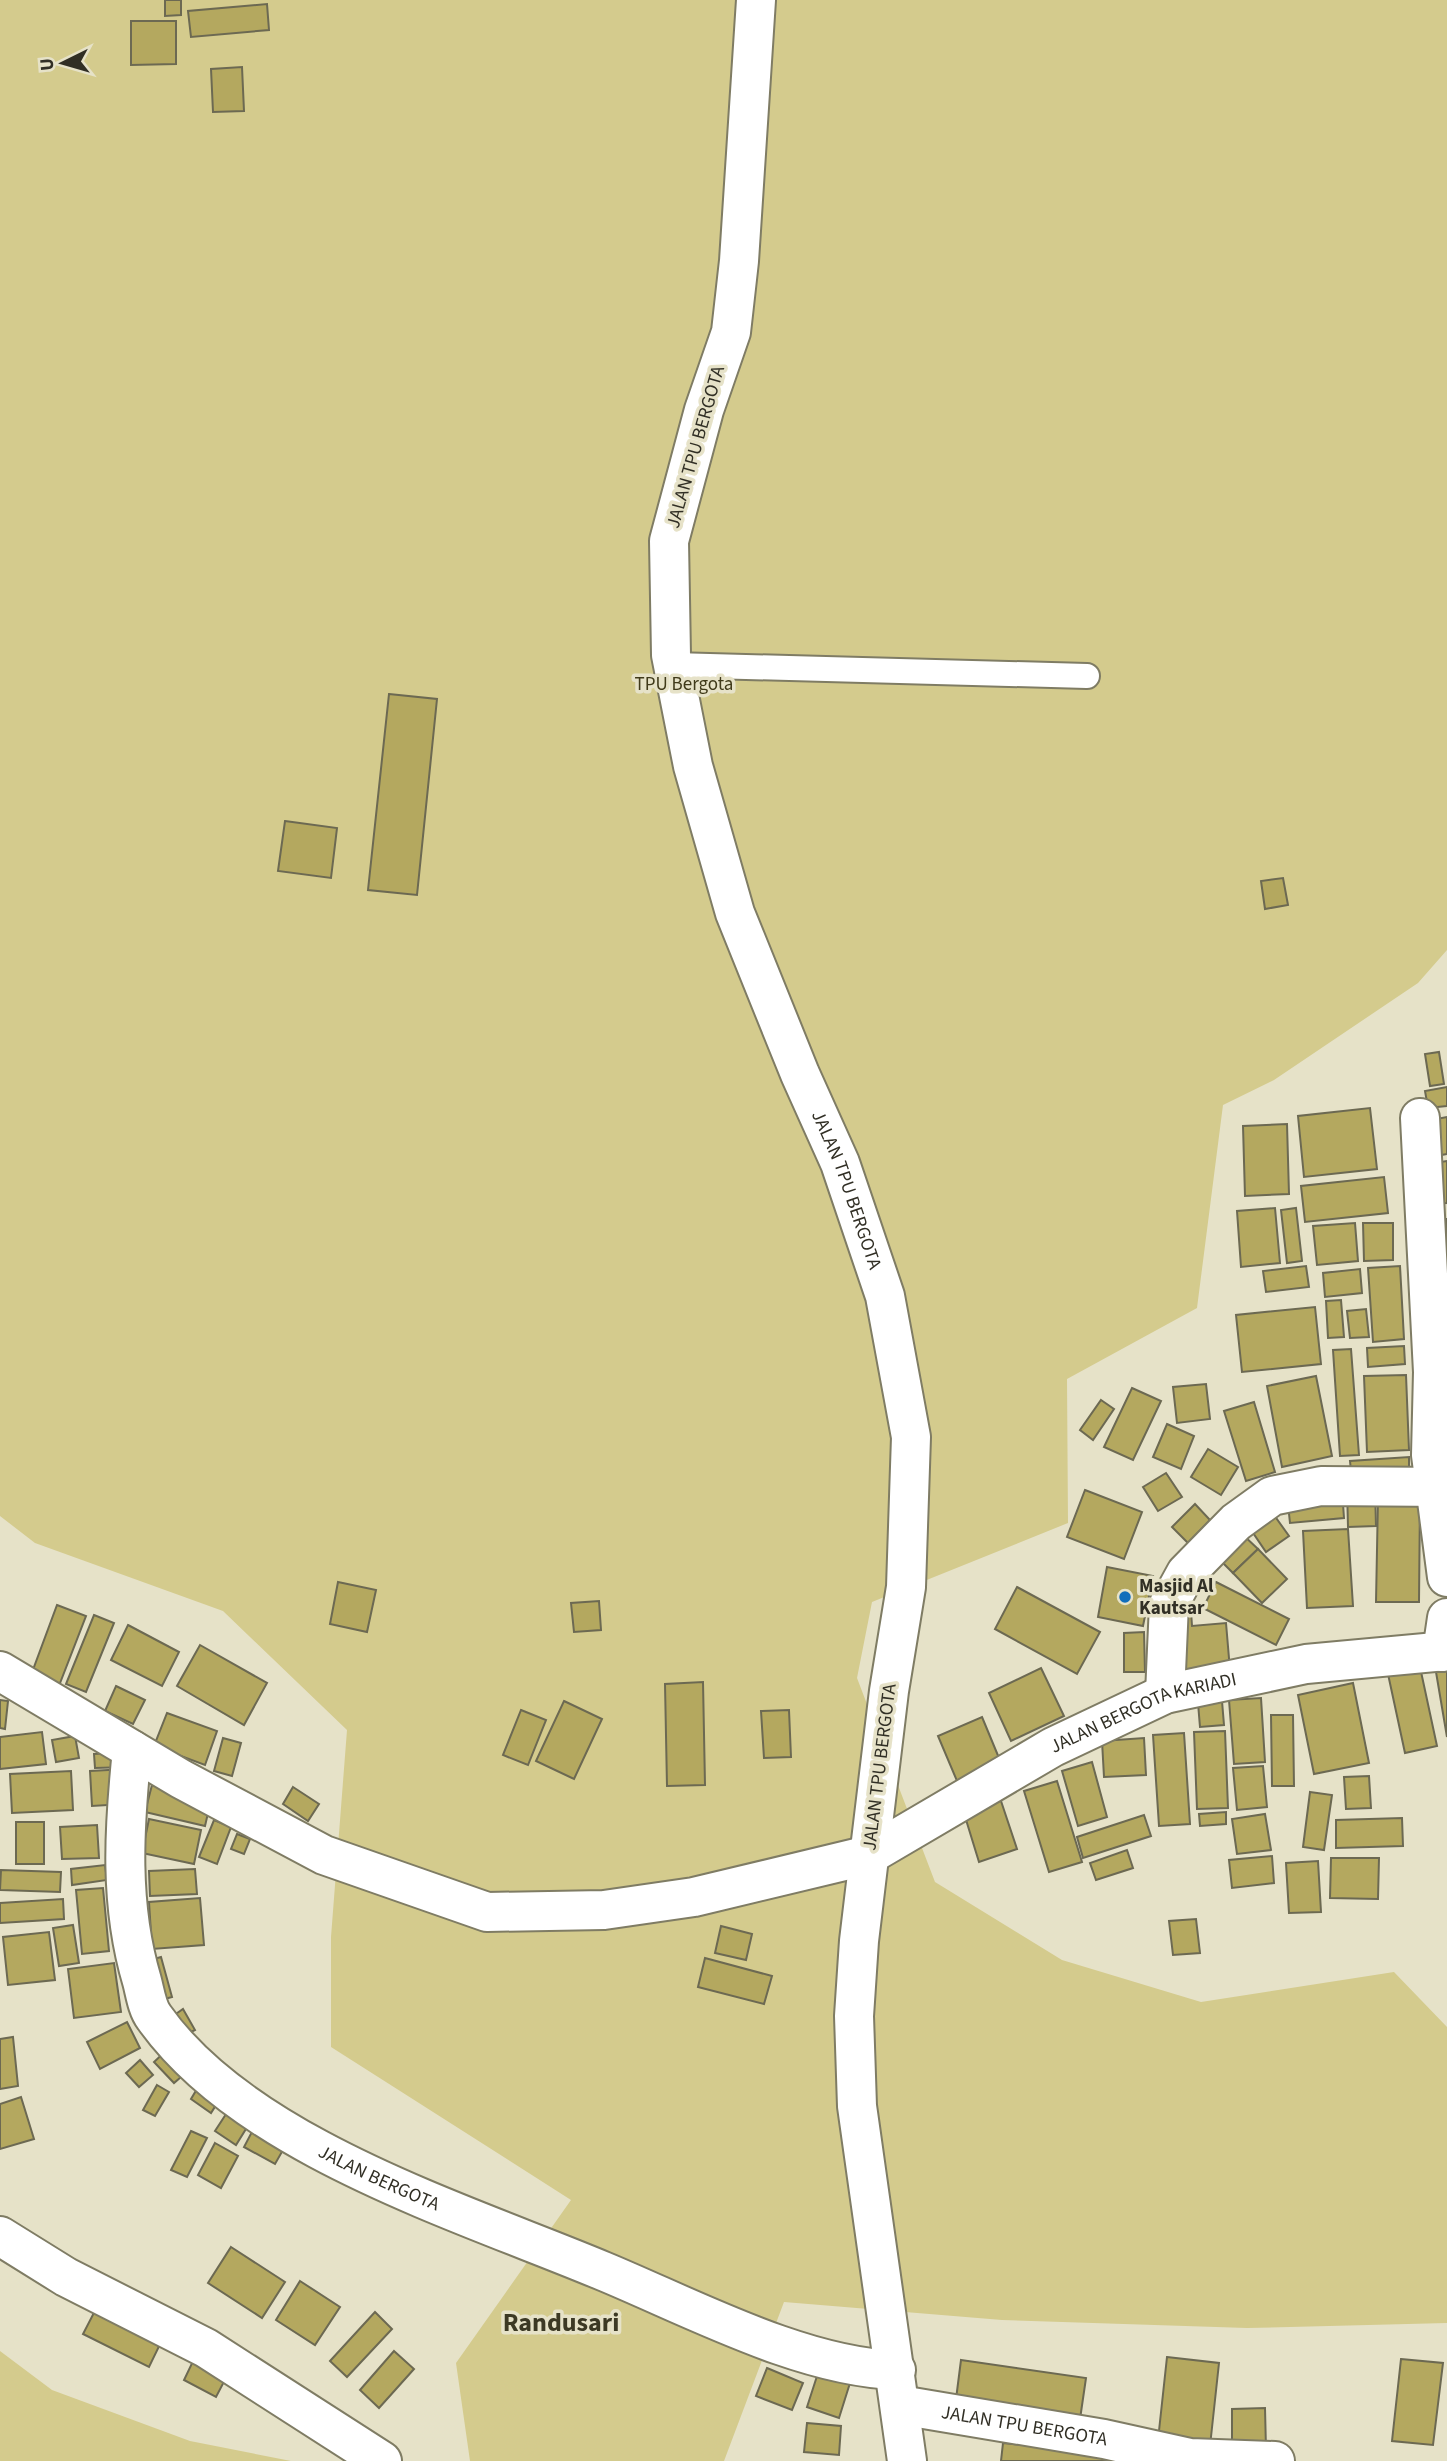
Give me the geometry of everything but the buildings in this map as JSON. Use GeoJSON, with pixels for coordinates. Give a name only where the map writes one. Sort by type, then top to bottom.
{"type":"FeatureCollection","features":[{"type":"Feature","properties":{"kind":"street","name":"JALAN TPU BERGOTA"},"geometry":{"type":"LineString","coordinates":[[756,0],[739,261],[731,332],[704,410],[669,541],[673,665],[693,766],[735,913],[800,1074],[840,1163],[885,1296],[911,1437],[906,1587],[889,1691],[869,1855],[854,2016],[857,2106],[907,2461]]}},
{"type":"Feature","properties":{"kind":"street"},"geometry":{"type":"LineString","coordinates":[[1420,1118],[1438,1304],[1430,1455],[1441,1487],[1447,1577]]}},
{"type":"Feature","properties":{"kind":"street"},"geometry":{"type":"LineString","coordinates":[[1165,1694],[1169,1604],[1186,1573],[1236,1522],[1272,1496],[1321,1486],[1441,1487]]}},
{"type":"Feature","properties":{"kind":"street","name":"JALAN BERGOTA KARIADI"},"geometry":{"type":"LineString","coordinates":[[869,1855],[1053,1747],[1165,1694],[1306,1664],[1446,1640]]}},
{"type":"Feature","properties":{"kind":"street"},"geometry":{"type":"LineString","coordinates":[[0,1671],[132,1750],[324,1855],[487,1912],[604,1910],[668,1901],[869,1855]]}},
{"type":"Feature","properties":{"kind":"street","name":"JALAN BERGOTA"},"geometry":{"type":"LineString","coordinates":[[132,1750],[123,1833],[125,1897],[136,1962],[153,2015],[196,2064],[254,2111],[328,2154],[456,2214],[771,2341],[868,2369],[898,2387]]}},
{"type":"Feature","properties":{"kind":"street"},"geometry":{"type":"LineString","coordinates":[[0,2236],[65,2277],[206,2347],[382,2461]]}},
{"type":"Feature","properties":{"kind":"street","name":"JALAN TPU BERGOTA"},"geometry":{"type":"LineString","coordinates":[[898,2387],[1190,2458],[1275,2461]]}},
{"type":"Feature","properties":{"kind":"lane"},"geometry":{"type":"LineString","coordinates":[[673,665],[1087,676]]}},
{"type":"Feature","properties":{"kind":"green space","name":"TPU Bergota"},"geometry":{"type":"Polygon","coordinates":[[[0,0],[1447,0],[1447,950],[1418,983],[1274,1080],[1223,1105],[1197,1308],[1067,1379],[1068,1523],[872,1602],[857,1678],[935,1882],[1062,1960],[1201,2002],[1394,1972],[1447,2027],[1447,2323],[1247,2328],[1002,2320],[784,2302],[724,2461],[470,2461],[456,2363],[571,2200],[331,2047],[331,1937],[347,1730],[223,1611],[35,1543],[0,1516],[0,0]]]}},
{"type":"Feature","properties":{"kind":"green space"},"geometry":{"type":"Polygon","coordinates":[[[0,2351],[52,2390],[190,2441],[291,2461],[0,2461],[0,2351]]]}},
{"type":"Feature","properties":{"kind":"place","name":"Masjid Al Kautsar"},"geometry":{"type":"Point","coordinates":[1125,1597]}},
{"type":"Feature","properties":{"kind":"district","name":"Randusari"},"geometry":{"type":"Point","coordinates":[561,2322]}}]}
